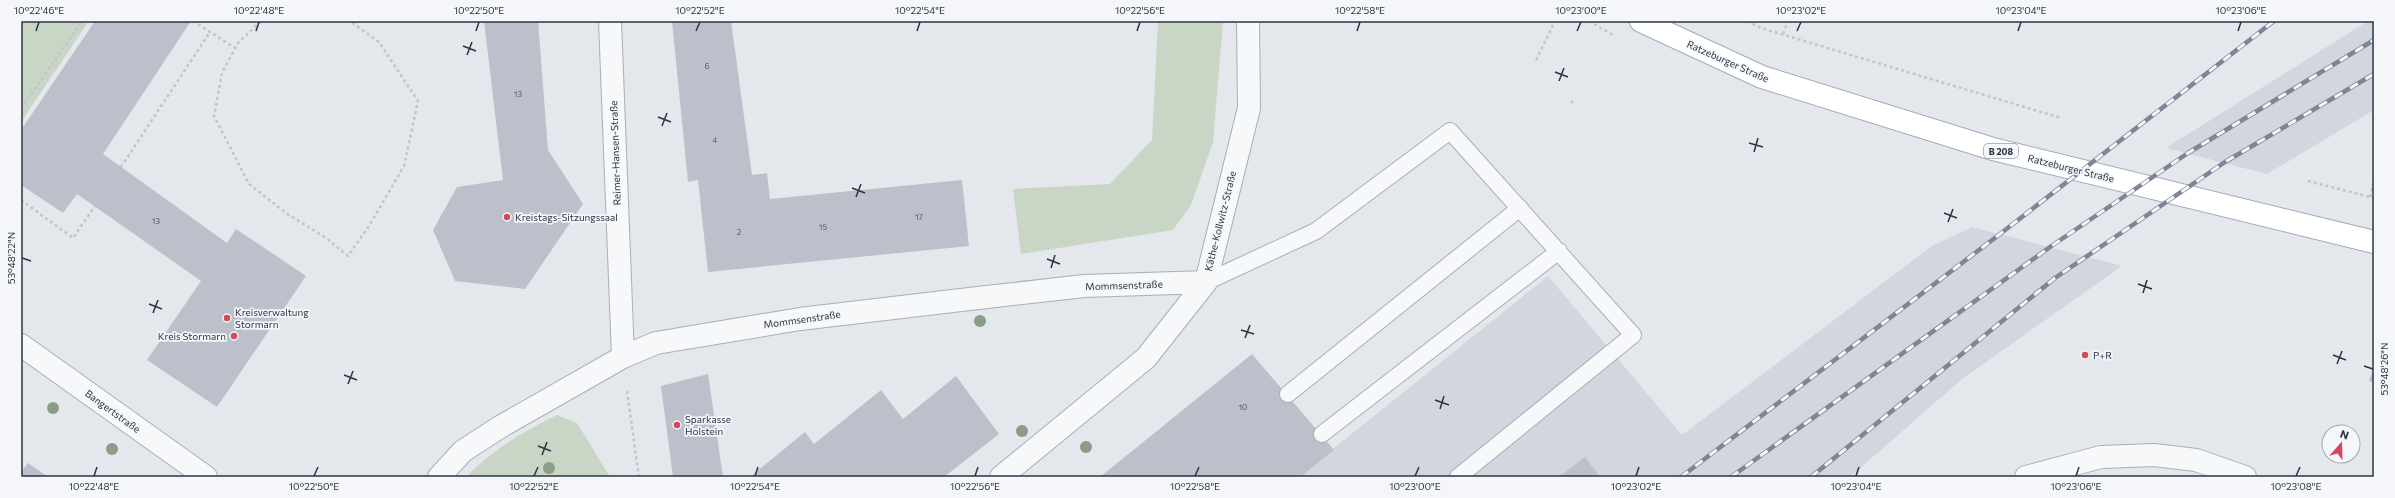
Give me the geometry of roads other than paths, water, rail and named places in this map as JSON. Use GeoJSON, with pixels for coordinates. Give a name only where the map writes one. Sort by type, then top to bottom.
{"type":"FeatureCollection","features":[{"type":"Feature","properties":{"kind":"main road","name":"Ratzeburger Straße"},"geometry":{"type":"LineString","coordinates":[[1641,21],[1762,78],[1992,149],[2374,242]]}},
{"type":"Feature","properties":{"kind":"street","name":"Reimer-Hansen-Straße"},"geometry":{"type":"LineString","coordinates":[[610,21],[623,357]]}},
{"type":"Feature","properties":{"kind":"street","name":"Käthe-Kollwitz-Straße"},"geometry":{"type":"LineString","coordinates":[[1001,477],[1146,358],[1206,282],[1249,108],[1248,21]]}},
{"type":"Feature","properties":{"kind":"street","name":"Mommsenstraße"},"geometry":{"type":"LineString","coordinates":[[439,477],[469,447],[623,357],[656,343],[800,319],[1084,286],[1206,282]]}},
{"type":"Feature","properties":{"kind":"street","name":"Bangertstraße"},"geometry":{"type":"LineString","coordinates":[[21,345],[206,477]]}},
{"type":"Feature","properties":{"kind":"street"},"geometry":{"type":"LineString","coordinates":[[2026,477],[2101,457],[2154,455],[2196,460],[2245,477]]}},
{"type":"Feature","properties":{"kind":"lane"},"geometry":{"type":"LineString","coordinates":[[1206,282],[1316,231],[1450,131],[1633,335],[1458,477]]}},
{"type":"Feature","properties":{"kind":"lane"},"geometry":{"type":"LineString","coordinates":[[1288,394],[1520,208]]}},
{"type":"Feature","properties":{"kind":"lane"},"geometry":{"type":"LineString","coordinates":[[1322,434],[1559,251]]}},
{"type":"Feature","properties":{"kind":"railway"},"geometry":{"type":"LineString","coordinates":[[1681,477],[2000,234],[2274,21]]}},
{"type":"Feature","properties":{"kind":"railway"},"geometry":{"type":"LineString","coordinates":[[1731,477],[2050,247],[2188,153],[2374,40]]}},
{"type":"Feature","properties":{"kind":"railway"},"geometry":{"type":"LineString","coordinates":[[1811,477],[2055,278],[2225,162],[2374,74]]}},
{"type":"Feature","properties":{"kind":"place","name":"Kreistags-Sitzungssaal"},"geometry":{"type":"Point","coordinates":[507,217]}},
{"type":"Feature","properties":{"kind":"place","name":"Kreisverwaltung Stormarn"},"geometry":{"type":"Point","coordinates":[227,318]}},
{"type":"Feature","properties":{"kind":"place","name":"Kreis Stormarn"},"geometry":{"type":"Point","coordinates":[234,336]}},
{"type":"Feature","properties":{"kind":"place","name":"P+R"},"geometry":{"type":"Point","coordinates":[2085,355]}},
{"type":"Feature","properties":{"kind":"place","name":"Sparkasse Holstein"},"geometry":{"type":"Point","coordinates":[677,425]}}]}
